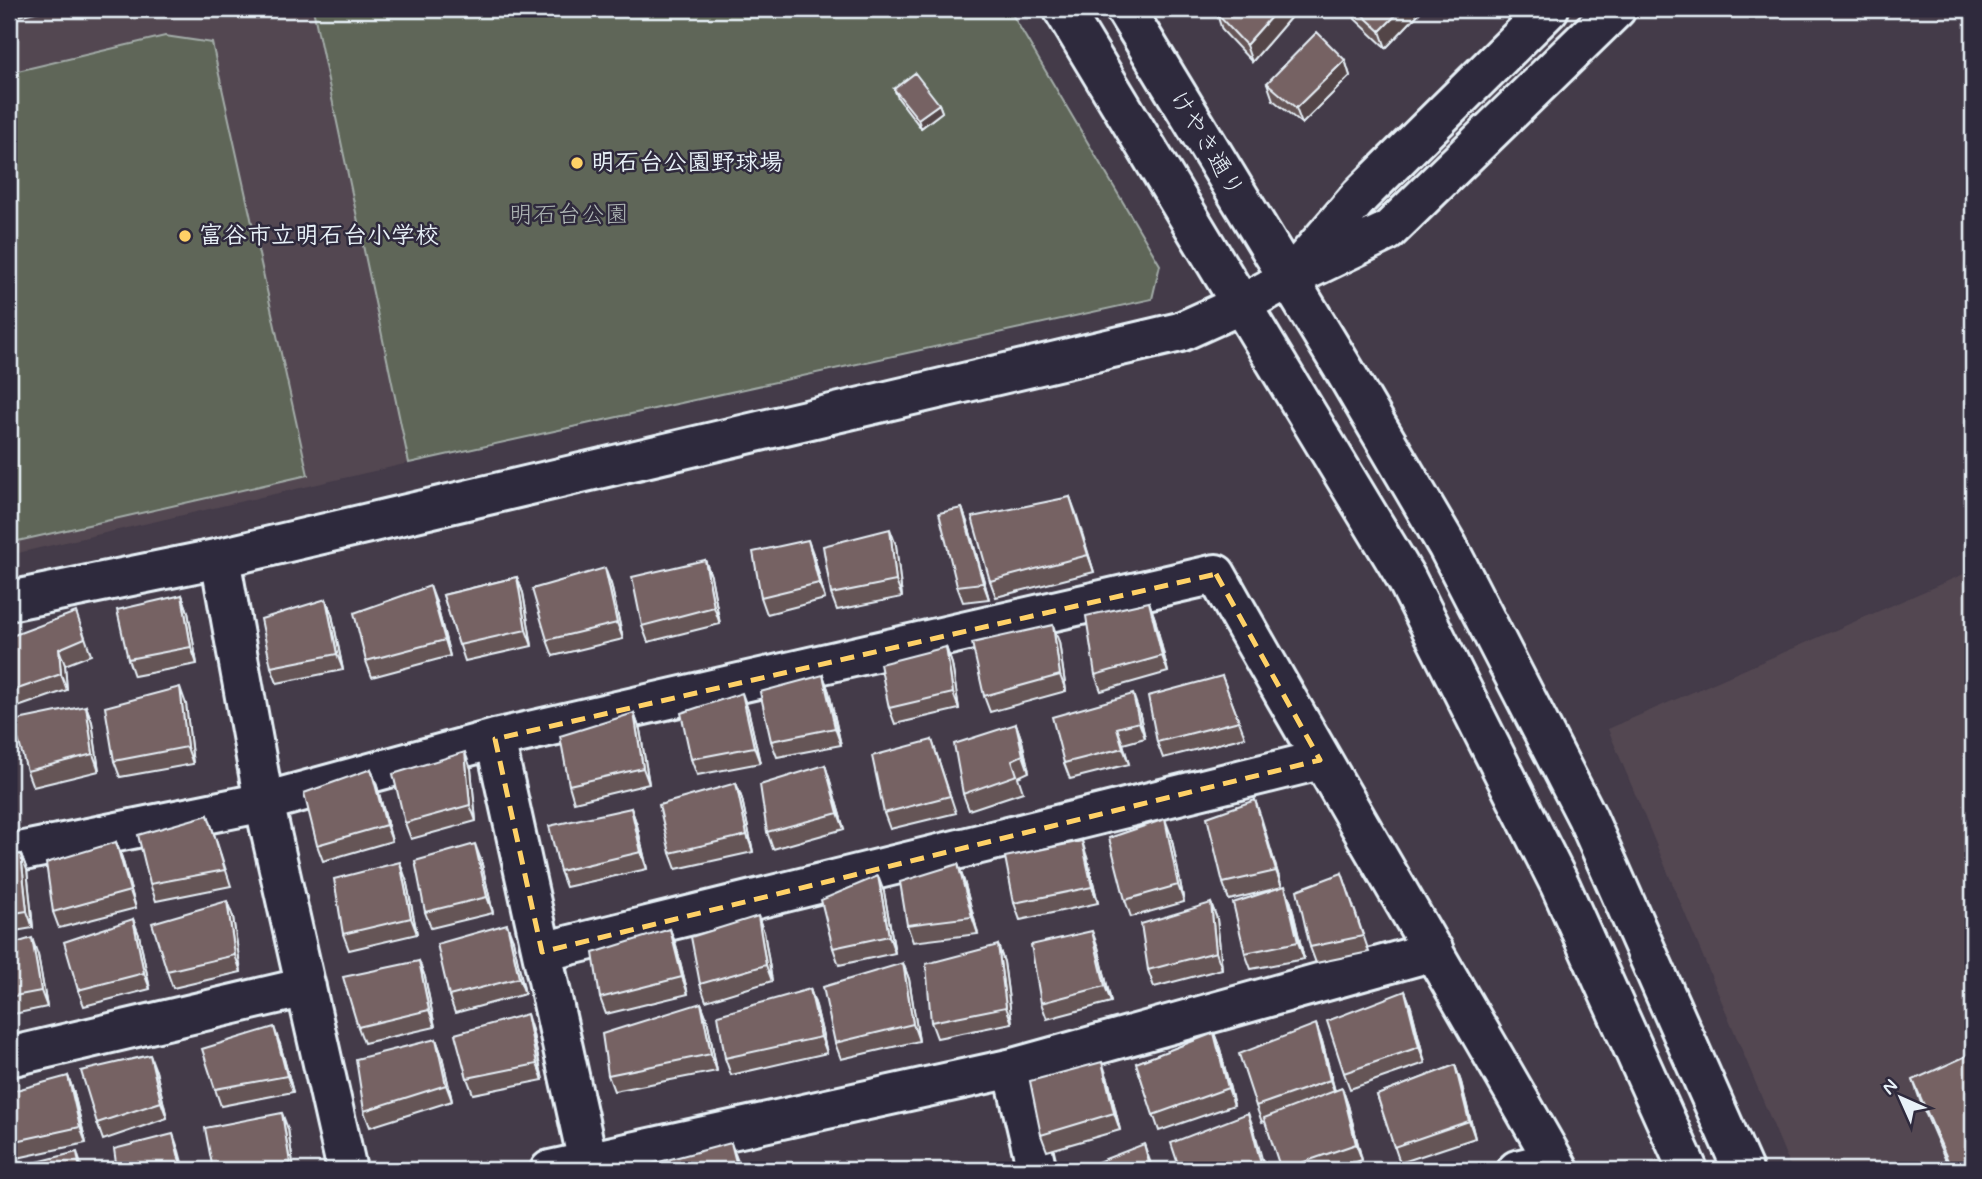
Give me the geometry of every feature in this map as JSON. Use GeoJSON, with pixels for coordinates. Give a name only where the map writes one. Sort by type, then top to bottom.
{"type":"FeatureCollection","features":[{"type":"Feature","properties":{"kind":"street"},"geometry":{"type":"LineString","coordinates":[[1063,9],[1406,578],[1560,885],[1688,1170]]}},
{"type":"Feature","properties":{"kind":"street","name":"けやき通り"},"geometry":{"type":"LineString","coordinates":[[1125,9],[1448,547],[1587,817],[1743,1170]]}},
{"type":"Feature","properties":{"kind":"street"},"geometry":{"type":"LineString","coordinates":[[1288,279],[1360,196],[1549,9]]}},
{"type":"Feature","properties":{"kind":"street"},"geometry":{"type":"LineString","coordinates":[[9,601],[220,558],[1181,332],[1388,231],[1616,9]]}},
{"type":"Feature","properties":{"kind":"street"},"geometry":{"type":"LineString","coordinates":[[220,558],[264,802],[347,1170]]}},
{"type":"Feature","properties":{"kind":"street"},"geometry":{"type":"LineString","coordinates":[[9,855],[264,802],[495,739],[1216,574],[1557,1166],[1517,1170]]}},
{"type":"Feature","properties":{"kind":"street"},"geometry":{"type":"LineString","coordinates":[[495,739],[588,1162]]}},
{"type":"Feature","properties":{"kind":"street"},"geometry":{"type":"LineString","coordinates":[[542,952],[1321,760]]}},
{"type":"Feature","properties":{"kind":"street"},"geometry":{"type":"LineString","coordinates":[[550,1170],[1013,1068],[1434,951]]}},
{"type":"Feature","properties":{"kind":"street"},"geometry":{"type":"LineString","coordinates":[[9,1057],[306,987]]}},
{"type":"Feature","properties":{"kind":"street"},"geometry":{"type":"LineString","coordinates":[[1013,1068],[1037,1170]]}},
{"type":"Feature","properties":{"kind":"highlighted area"},"geometry":{"type":"Polygon","coordinates":[[[1216,574],[1320,760],[542,952],[495,739],[1216,574]]]}},
{"type":"Feature","properties":{"kind":"shaded area","name":"富谷市立明石台小学校"},"geometry":{"type":"Polygon","coordinates":[[[9,9],[313,9],[409,463],[9,555],[9,9]]]}},
{"type":"Feature","properties":{"kind":"shaded area"},"geometry":{"type":"Polygon","coordinates":[[[1973,570],[1973,1170],[1792,1170],[1608,729],[1973,570]]]}},
{"type":"Feature","properties":{"kind":"green space","name":"明石台公園"},"geometry":{"type":"Polygon","coordinates":[[[313,9],[1009,9],[1160,265],[1152,299],[409,463],[313,9]]]}},
{"type":"Feature","properties":{"kind":"green space","name":"富谷市立明石台小学校"},"geometry":{"type":"Polygon","coordinates":[[[165,36],[212,43],[308,475],[9,543],[9,73],[165,36]]]}},
{"type":"Feature","properties":{"kind":"building"},"geometry":{"type":"Polygon","coordinates":[[[1221,9],[1278,9],[1246,45],[1217,14],[1221,9]]]}},
{"type":"Feature","properties":{"kind":"building"},"geometry":{"type":"Polygon","coordinates":[[[1356,9],[1402,9],[1380,31],[1356,9]]]}},
{"type":"Feature","properties":{"kind":"building"},"geometry":{"type":"Polygon","coordinates":[[[1317,32],[1345,60],[1296,108],[1267,83],[1317,32]]]}},
{"type":"Feature","properties":{"kind":"building"},"geometry":{"type":"Polygon","coordinates":[[[915,73],[939,104],[918,119],[894,89],[915,73]]]}},
{"type":"Feature","properties":{"kind":"building"},"geometry":{"type":"Polygon","coordinates":[[[1070,497],[1088,555],[990,581],[972,517],[1070,497]]]}},
{"type":"Feature","properties":{"kind":"building"},"geometry":{"type":"Polygon","coordinates":[[[962,508],[983,583],[957,586],[939,513],[962,508]]]}},
{"type":"Feature","properties":{"kind":"building"},"geometry":{"type":"Polygon","coordinates":[[[890,529],[896,581],[831,594],[823,546],[890,529]]]}},
{"type":"Feature","properties":{"kind":"building"},"geometry":{"type":"Polygon","coordinates":[[[808,540],[819,583],[761,597],[753,552],[808,540]]]}},
{"type":"Feature","properties":{"kind":"building"},"geometry":{"type":"Polygon","coordinates":[[[705,560],[714,607],[642,626],[632,577],[705,560]]]}},
{"type":"Feature","properties":{"kind":"building"},"geometry":{"type":"Polygon","coordinates":[[[605,568],[617,623],[547,640],[532,589],[605,568]]]}},
{"type":"Feature","properties":{"kind":"building"},"geometry":{"type":"Polygon","coordinates":[[[517,577],[526,630],[459,645],[443,595],[517,577]]]}},
{"type":"Feature","properties":{"kind":"building"},"geometry":{"type":"Polygon","coordinates":[[[430,586],[445,640],[366,661],[354,613],[430,586]]]}},
{"type":"Feature","properties":{"kind":"building"},"geometry":{"type":"Polygon","coordinates":[[[182,595],[191,647],[128,659],[117,610],[182,595]]]}},
{"type":"Feature","properties":{"kind":"building"},"geometry":{"type":"Polygon","coordinates":[[[326,599],[337,654],[271,667],[261,619],[326,599]]]}},
{"type":"Feature","properties":{"kind":"building"},"geometry":{"type":"Polygon","coordinates":[[[1149,602],[1162,656],[1095,675],[1086,616],[1149,602]]]}},
{"type":"Feature","properties":{"kind":"building"},"geometry":{"type":"Polygon","coordinates":[[[76,612],[85,638],[59,649],[61,674],[9,692],[9,637],[76,612]]]}},
{"type":"Feature","properties":{"kind":"building"},"geometry":{"type":"Polygon","coordinates":[[[1053,625],[1060,675],[984,696],[972,643],[1053,625]]]}},
{"type":"Feature","properties":{"kind":"building"},"geometry":{"type":"Polygon","coordinates":[[[946,647],[953,693],[889,708],[880,664],[946,647]]]}},
{"type":"Feature","properties":{"kind":"building"},"geometry":{"type":"Polygon","coordinates":[[[823,675],[835,728],[771,741],[760,692],[823,675]]]}},
{"type":"Feature","properties":{"kind":"building"},"geometry":{"type":"Polygon","coordinates":[[[1222,676],[1239,721],[1157,742],[1148,696],[1222,676]]]}},
{"type":"Feature","properties":{"kind":"building"},"geometry":{"type":"Polygon","coordinates":[[[180,687],[187,747],[114,761],[105,707],[180,687]]]}},
{"type":"Feature","properties":{"kind":"building"},"geometry":{"type":"Polygon","coordinates":[[[742,693],[754,747],[691,759],[681,713],[742,693]]]}},
{"type":"Feature","properties":{"kind":"building"},"geometry":{"type":"Polygon","coordinates":[[[1133,694],[1139,722],[1117,728],[1123,748],[1064,763],[1052,717],[1133,694]]]}},
{"type":"Feature","properties":{"kind":"building"},"geometry":{"type":"Polygon","coordinates":[[[86,706],[93,754],[27,771],[13,721],[86,706]]]}},
{"type":"Feature","properties":{"kind":"building"},"geometry":{"type":"Polygon","coordinates":[[[634,713],[643,768],[569,785],[560,736],[634,713]]]}},
{"type":"Feature","properties":{"kind":"building"},"geometry":{"type":"Polygon","coordinates":[[[1016,724],[1023,755],[1012,760],[1017,775],[963,794],[954,744],[1016,724]]]}},
{"type":"Feature","properties":{"kind":"building"},"geometry":{"type":"Polygon","coordinates":[[[932,740],[950,796],[884,813],[872,756],[932,740]]]}},
{"type":"Feature","properties":{"kind":"building"},"geometry":{"type":"Polygon","coordinates":[[[465,752],[470,805],[405,823],[393,774],[465,752]]]}},
{"type":"Feature","properties":{"kind":"building"},"geometry":{"type":"Polygon","coordinates":[[[825,765],[838,813],[767,832],[760,785],[825,765]]]}},
{"type":"Feature","properties":{"kind":"building"},"geometry":{"type":"Polygon","coordinates":[[[371,769],[386,825],[317,845],[304,793],[371,769]]]}},
{"type":"Feature","properties":{"kind":"building"},"geometry":{"type":"Polygon","coordinates":[[[736,783],[747,835],[670,853],[659,805],[736,783]]]}},
{"type":"Feature","properties":{"kind":"building"},"geometry":{"type":"Polygon","coordinates":[[[1255,800],[1276,871],[1223,883],[1207,817],[1255,800]]]}},
{"type":"Feature","properties":{"kind":"building"},"geometry":{"type":"Polygon","coordinates":[[[631,808],[641,852],[560,871],[549,826],[631,808]]]}},
{"type":"Feature","properties":{"kind":"building"},"geometry":{"type":"Polygon","coordinates":[[[208,815],[225,870],[150,884],[138,835],[208,815]]]}},
{"type":"Feature","properties":{"kind":"building"},"geometry":{"type":"Polygon","coordinates":[[[1165,819],[1178,885],[1125,900],[1109,838],[1165,819]]]}},
{"type":"Feature","properties":{"kind":"building"},"geometry":{"type":"Polygon","coordinates":[[[1082,841],[1092,887],[1014,903],[1005,857],[1082,841]]]}},
{"type":"Feature","properties":{"kind":"building"},"geometry":{"type":"Polygon","coordinates":[[[116,842],[130,891],[53,912],[46,863],[116,842]]]}},
{"type":"Feature","properties":{"kind":"building"},"geometry":{"type":"Polygon","coordinates":[[[475,844],[487,897],[425,912],[415,861],[475,844]]]}},
{"type":"Feature","properties":{"kind":"building"},"geometry":{"type":"Polygon","coordinates":[[[21,854],[27,911],[9,914],[9,857],[21,854]]]}},
{"type":"Feature","properties":{"kind":"building"},"geometry":{"type":"Polygon","coordinates":[[[400,862],[411,918],[343,934],[334,879],[400,862]]]}},
{"type":"Feature","properties":{"kind":"building"},"geometry":{"type":"Polygon","coordinates":[[[958,864],[972,917],[907,925],[900,882],[958,864]]]}},
{"type":"Feature","properties":{"kind":"building"},"geometry":{"type":"Polygon","coordinates":[[[1342,873],[1363,936],[1310,947],[1297,890],[1342,873]]]}},
{"type":"Feature","properties":{"kind":"building"},"geometry":{"type":"Polygon","coordinates":[[[878,876],[889,936],[833,948],[821,900],[878,876]]]}},
{"type":"Feature","properties":{"kind":"building"},"geometry":{"type":"Polygon","coordinates":[[[1285,886],[1298,942],[1245,953],[1233,903],[1285,886]]]}},
{"type":"Feature","properties":{"kind":"building"},"geometry":{"type":"Polygon","coordinates":[[[227,901],[235,955],[167,971],[152,923],[227,901]]]}},
{"type":"Feature","properties":{"kind":"building"},"geometry":{"type":"Polygon","coordinates":[[[1211,903],[1216,952],[1148,970],[1141,924],[1211,903]]]}},
{"type":"Feature","properties":{"kind":"building"},"geometry":{"type":"Polygon","coordinates":[[[758,916],[766,965],[700,984],[691,937],[758,916]]]}},
{"type":"Feature","properties":{"kind":"building"},"geometry":{"type":"Polygon","coordinates":[[[133,919],[144,973],[78,990],[64,942],[133,919]]]}},
{"type":"Feature","properties":{"kind":"building"},"geometry":{"type":"Polygon","coordinates":[[[507,924],[519,978],[449,996],[437,944],[507,924]]]}},
{"type":"Feature","properties":{"kind":"building"},"geometry":{"type":"Polygon","coordinates":[[[670,929],[682,977],[600,998],[593,953],[670,929]]]}},
{"type":"Feature","properties":{"kind":"building"},"geometry":{"type":"Polygon","coordinates":[[[1092,931],[1105,986],[1041,1003],[1031,945],[1092,931]]]}},
{"type":"Feature","properties":{"kind":"building"},"geometry":{"type":"Polygon","coordinates":[[[32,938],[41,991],[9,997],[9,945],[32,938]]]}},
{"type":"Feature","properties":{"kind":"building"},"geometry":{"type":"Polygon","coordinates":[[[998,945],[1006,1007],[931,1022],[926,964],[998,945]]]}},
{"type":"Feature","properties":{"kind":"building"},"geometry":{"type":"Polygon","coordinates":[[[419,961],[429,1010],[358,1027],[343,977],[419,961]]]}},
{"type":"Feature","properties":{"kind":"building"},"geometry":{"type":"Polygon","coordinates":[[[903,963],[913,1024],[835,1043],[823,987],[903,963]]]}},
{"type":"Feature","properties":{"kind":"building"},"geometry":{"type":"Polygon","coordinates":[[[810,989],[821,1037],[725,1058],[718,1015],[810,989]]]}},
{"type":"Feature","properties":{"kind":"building"},"geometry":{"type":"Polygon","coordinates":[[[1405,991],[1419,1047],[1344,1073],[1327,1021],[1405,991]]]}},
{"type":"Feature","properties":{"kind":"building"},"geometry":{"type":"Polygon","coordinates":[[[701,1003],[711,1054],[608,1075],[602,1034],[701,1003]]]}},
{"type":"Feature","properties":{"kind":"building"},"geometry":{"type":"Polygon","coordinates":[[[527,1014],[537,1064],[467,1078],[455,1034],[527,1014]]]}},
{"type":"Feature","properties":{"kind":"building"},"geometry":{"type":"Polygon","coordinates":[[[1316,1024],[1330,1080],[1256,1106],[1239,1054],[1316,1024]]]}},
{"type":"Feature","properties":{"kind":"building"},"geometry":{"type":"Polygon","coordinates":[[[274,1027],[287,1076],[215,1089],[202,1049],[274,1027]]]}},
{"type":"Feature","properties":{"kind":"building"},"geometry":{"type":"Polygon","coordinates":[[[1214,1033],[1228,1088],[1153,1115],[1136,1063],[1214,1033]]]}},
{"type":"Feature","properties":{"kind":"building"},"geometry":{"type":"Polygon","coordinates":[[[436,1039],[446,1085],[364,1111],[356,1059],[436,1039]]]}},
{"type":"Feature","properties":{"kind":"building"},"geometry":{"type":"Polygon","coordinates":[[[1973,1053],[1973,1170],[1952,1170],[1913,1080],[1973,1053]]]}},
{"type":"Feature","properties":{"kind":"building"},"geometry":{"type":"Polygon","coordinates":[[[150,1055],[161,1102],[97,1123],[81,1071],[150,1055]]]}},
{"type":"Feature","properties":{"kind":"building"},"geometry":{"type":"Polygon","coordinates":[[[1102,1062],[1114,1113],[1041,1135],[1030,1081],[1102,1062]]]}},
{"type":"Feature","properties":{"kind":"building"},"geometry":{"type":"Polygon","coordinates":[[[1455,1065],[1469,1121],[1394,1147],[1377,1095],[1455,1065]]]}},
{"type":"Feature","properties":{"kind":"building"},"geometry":{"type":"Polygon","coordinates":[[[68,1076],[80,1127],[11,1142],[9,1092],[68,1076]]]}},
{"type":"Feature","properties":{"kind":"building"},"geometry":{"type":"Polygon","coordinates":[[[1342,1088],[1356,1144],[1281,1170],[1264,1118],[1342,1088]]]}},
{"type":"Feature","properties":{"kind":"building"},"geometry":{"type":"Polygon","coordinates":[[[282,1113],[290,1163],[260,1170],[213,1170],[205,1128],[282,1113]]]}},
{"type":"Feature","properties":{"kind":"building"},"geometry":{"type":"Polygon","coordinates":[[[1248,1113],[1262,1168],[1180,1170],[1171,1143],[1248,1113]]]}},
{"type":"Feature","properties":{"kind":"building"},"geometry":{"type":"Polygon","coordinates":[[[173,1134],[182,1170],[117,1170],[114,1149],[173,1134]]]}},
{"type":"Feature","properties":{"kind":"building"},"geometry":{"type":"Polygon","coordinates":[[[731,1143],[738,1170],[629,1170],[731,1143]]]}},
{"type":"Feature","properties":{"kind":"building"},"geometry":{"type":"Polygon","coordinates":[[[1144,1144],[1151,1170],[1077,1170],[1144,1144]]]}},
{"type":"Feature","properties":{"kind":"building"},"geometry":{"type":"Polygon","coordinates":[[[77,1152],[80,1170],[9,1170],[9,1169],[77,1152]]]}},
{"type":"Feature","properties":{"kind":"place","name":"明石台公園野球場"},"geometry":{"type":"Point","coordinates":[577,163]}},
{"type":"Feature","properties":{"kind":"place","name":"富谷市立明石台小学校"},"geometry":{"type":"Point","coordinates":[185,236]}}]}
